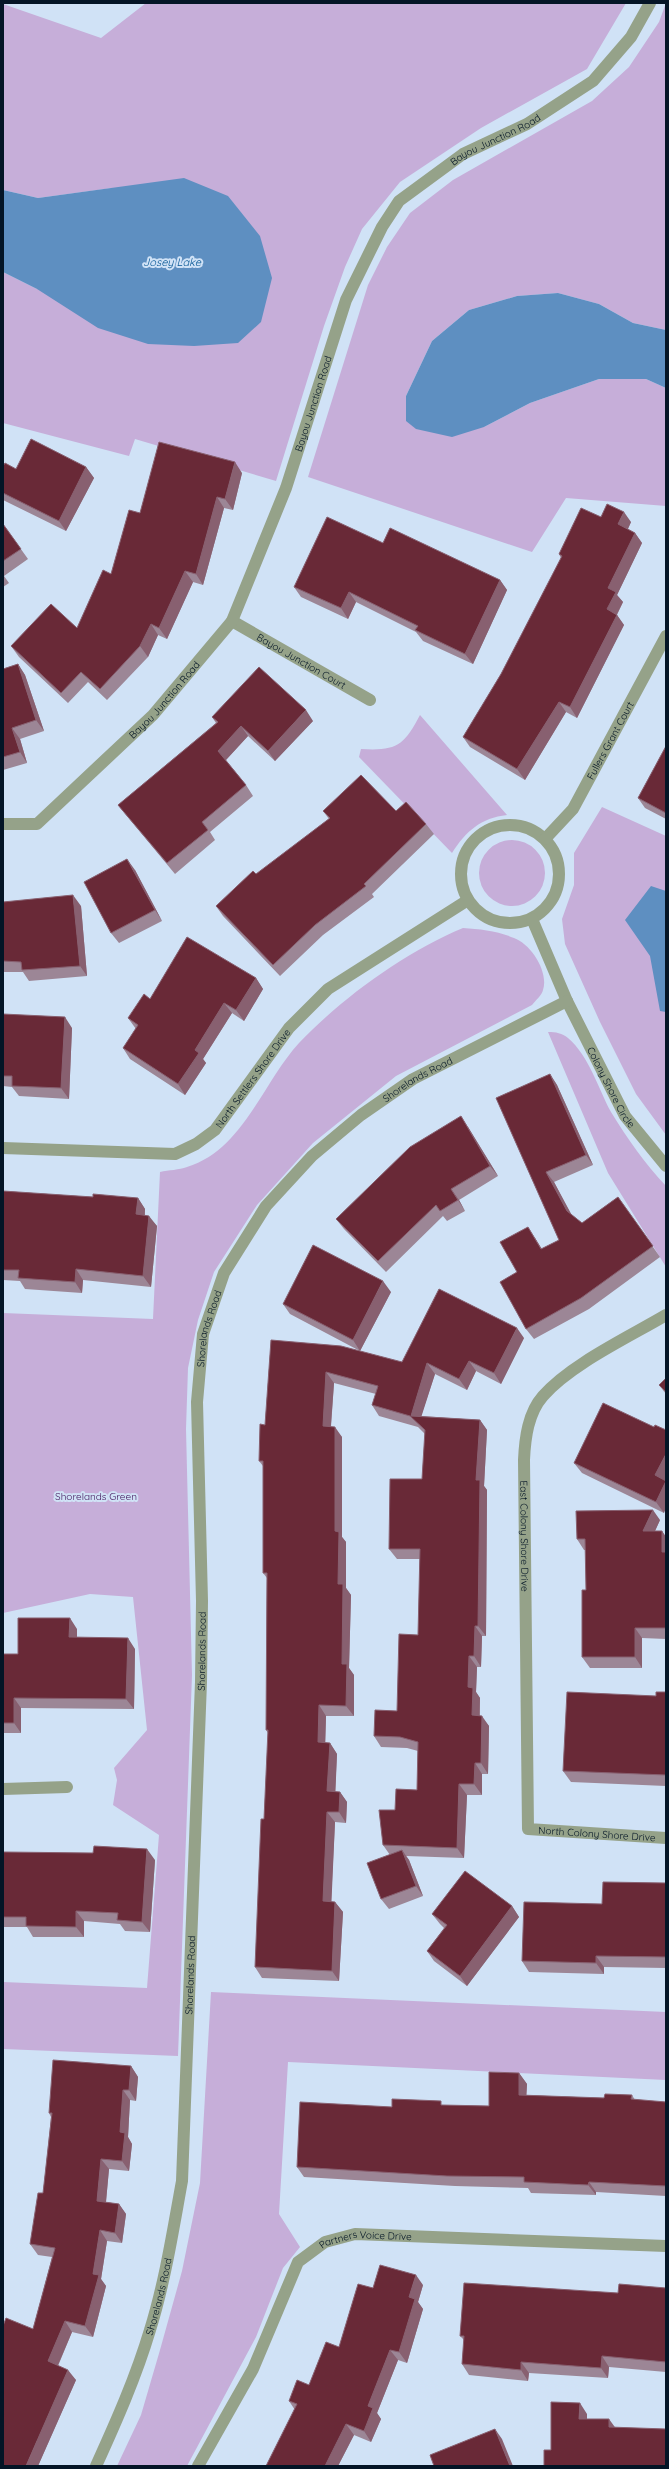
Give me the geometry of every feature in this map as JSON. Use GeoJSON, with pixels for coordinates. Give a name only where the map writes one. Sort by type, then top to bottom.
{"type":"FeatureCollection","features":[{"type":"Feature","properties":{"kind":"street","name":"Bayou Junction Road"},"geometry":{"type":"LineString","coordinates":[[3,824],[37,824],[153,715],[232,621],[259,560],[286,488],[346,300],[382,227],[400,201],[463,154],[527,124],[593,81],[631,37],[650,3]]}},
{"type":"Feature","properties":{"kind":"street","name":"Bayou Junction Court"},"geometry":{"type":"LineString","coordinates":[[232,621],[370,700]]}},
{"type":"Feature","properties":{"kind":"street","name":"Fullers Grant Court"},"geometry":{"type":"LineString","coordinates":[[545,839],[572,809],[666,636]]}},
{"type":"Feature","properties":{"kind":"street"},"geometry":{"type":"LineString","coordinates":[[514,824],[531,829],[545,839],[557,859],[560,870],[558,888],[550,905],[532,919],[515,924],[496,922],[476,910],[463,891],[460,871],[466,851],[479,836],[496,826],[514,824]]}},
{"type":"Feature","properties":{"kind":"street","name":"North Settlers Shore Drive"},"geometry":{"type":"LineString","coordinates":[[3,1148],[175,1154],[196,1144],[214,1130],[289,1028],[328,989],[468,900]]}},
{"type":"Feature","properties":{"kind":"street","name":"Colony Shore Circle"},"geometry":{"type":"LineString","coordinates":[[532,919],[567,1001],[625,1116],[666,1166]]}},
{"type":"Feature","properties":{"kind":"street","name":"Shorelands Road"},"geometry":{"type":"LineString","coordinates":[[96,2466],[123,2408],[151,2329],[170,2248],[182,2181],[201,1682],[202,1600],[198,1402],[203,1334],[207,1321],[224,1273],[266,1206],[312,1156],[361,1115],[413,1079],[567,1001]]}},
{"type":"Feature","properties":{"kind":"street","name":"East Colony Shore Drive"},"geometry":{"type":"LineString","coordinates":[[528,1829],[525,1432],[542,1397],[570,1372],[666,1315]]}},
{"type":"Feature","properties":{"kind":"street"},"geometry":{"type":"LineString","coordinates":[[3,1789],[67,1786]]}},
{"type":"Feature","properties":{"kind":"street","name":"North Colony Shore Drive"},"geometry":{"type":"LineString","coordinates":[[528,1829],[666,1838]]}},
{"type":"Feature","properties":{"kind":"street","name":"Partners Voice Drive"},"geometry":{"type":"LineString","coordinates":[[198,2466],[253,2369],[298,2262],[325,2242],[355,2234],[666,2246]]}},
{"type":"Feature","properties":{"kind":"green space"},"geometry":{"type":"Polygon","coordinates":[[[146,3],[626,3],[587,69],[481,128],[400,182],[362,229],[345,267],[324,326],[276,481],[135,439],[129,456],[3,423],[3,272],[37,289],[112,188],[38,198],[3,190],[3,4],[101,38],[146,3]]]}},
{"type":"Feature","properties":{"kind":"green space"},"geometry":{"type":"Polygon","coordinates":[[[666,3],[666,330],[633,323],[599,304],[558,293],[517,296],[469,310],[432,341],[406,396],[484,427],[530,403],[599,379],[646,379],[666,388],[666,506],[566,498],[532,552],[308,477],[368,285],[387,247],[410,213],[453,180],[592,101],[629,67],[659,22],[666,3]]]}},
{"type":"Feature","properties":{"kind":"green space"},"geometry":{"type":"Polygon","coordinates":[[[420,715],[507,815],[489,819],[475,827],[463,838],[452,853],[359,757],[361,749],[383,749],[398,744],[404,740],[420,715]]]}},
{"type":"Feature","properties":{"kind":"green space"},"geometry":{"type":"Polygon","coordinates":[[[602,807],[666,836],[666,1135],[636,1094],[600,1022],[565,944],[562,919],[574,885],[574,853],[602,807]]]}},
{"type":"Feature","properties":{"kind":"green space"},"geometry":{"type":"Polygon","coordinates":[[[512,840],[525,843],[535,850],[542,860],[545,873],[542,886],[535,896],[525,903],[512,906],[499,903],[489,896],[482,886],[479,873],[482,860],[489,850],[499,843],[512,840]]]}},
{"type":"Feature","properties":{"kind":"green space","name":"Shorelands Green"},"geometry":{"type":"Polygon","coordinates":[[[463,928],[495,932],[514,938],[527,946],[541,967],[544,983],[541,994],[532,1005],[396,1076],[313,1143],[257,1205],[214,1272],[198,1320],[188,1368],[186,1429],[192,1675],[178,2056],[3,2049],[3,1982],[147,1988],[159,1835],[113,1805],[117,1780],[114,1768],[147,1730],[133,1597],[90,1594],[3,1613],[3,1313],[153,1319],[160,1172],[187,1167],[206,1158],[223,1146],[238,1131],[286,1059],[316,1026],[354,993],[397,963],[441,938],[463,928]]]}},
{"type":"Feature","properties":{"kind":"green space"},"geometry":{"type":"Polygon","coordinates":[[[548,1032],[563,1035],[568,1038],[582,1054],[617,1122],[644,1160],[666,1186],[666,1267],[608,1173],[548,1032]]]}},
{"type":"Feature","properties":{"kind":"green space"},"geometry":{"type":"Polygon","coordinates":[[[211,1992],[666,2012],[666,2080],[288,2062],[279,2214],[300,2247],[283,2268],[256,2337],[187,2466],[117,2466],[141,2415],[182,2271],[200,2183],[211,1992]]]}},
{"type":"Feature","properties":{"kind":"water","name":"Josey Lake"},"geometry":{"type":"Polygon","coordinates":[[[184,178],[228,196],[260,236],[272,278],[261,322],[238,343],[194,346],[148,344],[98,328],[37,289],[3,272],[3,190],[38,198],[184,178]]]}},
{"type":"Feature","properties":{"kind":"water"},"geometry":{"type":"Polygon","coordinates":[[[558,293],[599,304],[633,323],[666,330],[666,388],[646,379],[599,379],[530,403],[484,427],[452,437],[416,429],[406,421],[406,396],[432,341],[469,310],[517,296],[558,293]]]}},
{"type":"Feature","properties":{"kind":"water"},"geometry":{"type":"Polygon","coordinates":[[[651,886],[666,891],[666,1012],[660,1011],[650,956],[625,920],[651,886]]]}},
{"type":"Feature","properties":{"kind":"building"},"geometry":{"type":"Polygon","coordinates":[[[31,439],[86,467],[59,521],[3,493],[3,466],[5,463],[16,469],[31,439]]]}},
{"type":"Feature","properties":{"kind":"building"},"geometry":{"type":"Polygon","coordinates":[[[159,442],[235,462],[225,499],[217,497],[196,574],[185,571],[159,628],[151,624],[140,646],[100,689],[81,672],[61,693],[11,646],[51,604],[77,628],[103,570],[111,574],[129,510],[140,513],[159,442]]]}},
{"type":"Feature","properties":{"kind":"building"},"geometry":{"type":"Polygon","coordinates":[[[607,504],[624,512],[618,524],[635,533],[608,588],[616,592],[607,609],[617,615],[570,707],[559,702],[517,769],[463,737],[501,674],[562,556],[559,554],[581,508],[601,517],[607,504]]]}},
{"type":"Feature","properties":{"kind":"building"},"geometry":{"type":"Polygon","coordinates":[[[327,517],[383,543],[390,528],[500,580],[465,654],[415,630],[418,626],[349,592],[341,608],[294,587],[327,517]]]}},
{"type":"Feature","properties":{"kind":"building"},"geometry":{"type":"Polygon","coordinates":[[[3,524],[21,549],[3,561],[3,524]]]}},
{"type":"Feature","properties":{"kind":"building"},"geometry":{"type":"Polygon","coordinates":[[[18,664],[36,720],[12,728],[20,752],[3,757],[3,669],[18,664]]]}},
{"type":"Feature","properties":{"kind":"building"},"geometry":{"type":"Polygon","coordinates":[[[259,667],[306,710],[268,751],[241,726],[218,751],[246,785],[202,822],[208,830],[167,863],[118,805],[218,722],[212,717],[259,667]]]}},
{"type":"Feature","properties":{"kind":"building"},"geometry":{"type":"Polygon","coordinates":[[[666,746],[666,813],[638,798],[666,746]]]}},
{"type":"Feature","properties":{"kind":"building"},"geometry":{"type":"Polygon","coordinates":[[[361,775],[396,811],[406,802],[426,824],[364,884],[366,886],[315,925],[273,965],[216,906],[253,871],[256,874],[330,818],[323,811],[361,775]]]}},
{"type":"Feature","properties":{"kind":"building"},"geometry":{"type":"Polygon","coordinates":[[[127,859],[155,910],[111,933],[84,882],[127,859]]]}},
{"type":"Feature","properties":{"kind":"building"},"geometry":{"type":"Polygon","coordinates":[[[73,895],[80,966],[22,970],[21,962],[3,961],[3,902],[73,895]]]}},
{"type":"Feature","properties":{"kind":"building"},"geometry":{"type":"Polygon","coordinates":[[[187,937],[256,978],[236,1010],[224,1003],[195,1050],[199,1053],[178,1084],[123,1048],[138,1025],[128,1018],[144,994],[150,999],[187,937]]]}},
{"type":"Feature","properties":{"kind":"building"},"geometry":{"type":"Polygon","coordinates":[[[3,1014],[65,1017],[61,1088],[12,1086],[12,1076],[3,1076],[3,1014]]]}},
{"type":"Feature","properties":{"kind":"building"},"geometry":{"type":"Polygon","coordinates":[[[550,1074],[586,1155],[546,1172],[567,1211],[582,1223],[618,1197],[653,1246],[581,1298],[526,1329],[500,1282],[517,1272],[500,1242],[528,1227],[541,1249],[559,1240],[496,1098],[550,1074]]]}},
{"type":"Feature","properties":{"kind":"building"},"geometry":{"type":"Polygon","coordinates":[[[461,1116],[490,1166],[451,1189],[458,1200],[440,1211],[436,1205],[378,1261],[336,1219],[410,1147],[461,1116]]]}},
{"type":"Feature","properties":{"kind":"building"},"geometry":{"type":"Polygon","coordinates":[[[3,1191],[93,1197],[93,1194],[138,1198],[136,1214],[149,1216],[143,1276],[76,1269],[75,1282],[18,1278],[19,1270],[3,1270],[3,1191]]]}},
{"type":"Feature","properties":{"kind":"building"},"geometry":{"type":"Polygon","coordinates":[[[313,1245],[383,1281],[353,1340],[283,1304],[313,1245]]]}},
{"type":"Feature","properties":{"kind":"building"},"geometry":{"type":"Polygon","coordinates":[[[439,1289],[517,1328],[494,1373],[469,1361],[459,1379],[427,1363],[411,1416],[480,1420],[476,1480],[480,1480],[478,1626],[475,1626],[474,1656],[469,1656],[468,1687],[473,1688],[472,1715],[482,1716],[481,1763],[475,1763],[474,1784],[459,1784],[457,1848],[383,1845],[379,1810],[395,1810],[396,1789],[417,1790],[418,1742],[400,1737],[374,1736],[375,1710],[397,1711],[399,1634],[418,1635],[420,1549],[389,1549],[390,1479],[422,1479],[425,1430],[410,1416],[372,1405],[378,1386],[326,1372],[323,1426],[335,1427],[335,1531],[339,1532],[338,1584],[343,1584],[342,1664],[347,1664],[346,1706],[319,1705],[318,1742],[330,1743],[327,1791],[340,1792],[339,1812],[327,1812],[323,1901],[335,1902],[332,1971],[255,1967],[261,1819],[264,1819],[268,1730],[266,1730],[267,1573],[263,1573],[263,1461],[259,1461],[260,1424],[265,1425],[271,1340],[341,1346],[402,1362],[439,1289]]]}},
{"type":"Feature","properties":{"kind":"building"},"geometry":{"type":"Polygon","coordinates":[[[666,1378],[666,1392],[659,1385],[666,1378]]]}},
{"type":"Feature","properties":{"kind":"building"},"geometry":{"type":"Polygon","coordinates":[[[603,1403],[654,1427],[655,1425],[666,1430],[666,1454],[655,1475],[666,1481],[656,1502],[574,1463],[603,1403]]]}},
{"type":"Feature","properties":{"kind":"building"},"geometry":{"type":"Polygon","coordinates":[[[653,1510],[643,1531],[662,1531],[662,1552],[666,1552],[666,1628],[635,1628],[635,1657],[582,1657],[582,1590],[586,1590],[585,1539],[577,1539],[576,1511],[653,1510]]]}},
{"type":"Feature","properties":{"kind":"building"},"geometry":{"type":"Polygon","coordinates":[[[18,1618],[70,1618],[69,1637],[128,1638],[126,1699],[14,1698],[14,1723],[3,1723],[3,1654],[18,1654],[18,1618]]]}},
{"type":"Feature","properties":{"kind":"building"},"geometry":{"type":"Polygon","coordinates":[[[567,1692],[656,1696],[656,1692],[666,1692],[666,1775],[563,1771],[567,1692]]]}},
{"type":"Feature","properties":{"kind":"building"},"geometry":{"type":"Polygon","coordinates":[[[94,1846],[147,1849],[142,1922],[117,1920],[118,1913],[76,1911],[76,1927],[26,1926],[26,1917],[3,1917],[3,1852],[93,1853],[94,1846]]]}},
{"type":"Feature","properties":{"kind":"building"},"geometry":{"type":"Polygon","coordinates":[[[402,1850],[416,1886],[381,1899],[367,1863],[402,1850]]]}},
{"type":"Feature","properties":{"kind":"building"},"geometry":{"type":"Polygon","coordinates":[[[465,1871],[512,1906],[460,1976],[427,1951],[447,1925],[432,1914],[465,1871]]]}},
{"type":"Feature","properties":{"kind":"building"},"geometry":{"type":"Polygon","coordinates":[[[603,1882],[666,1883],[666,1957],[596,1956],[596,1963],[522,1961],[524,1902],[602,1904],[603,1882]]]}},
{"type":"Feature","properties":{"kind":"building"},"geometry":{"type":"Polygon","coordinates":[[[53,2060],[131,2066],[129,2090],[123,2090],[120,2132],[125,2133],[122,2161],[101,2159],[97,2201],[119,2204],[115,2233],[100,2230],[93,2274],[99,2275],[85,2326],[65,2321],[48,2361],[68,2370],[26,2466],[3,2466],[3,2326],[6,2318],[33,2329],[55,2248],[30,2244],[38,2193],[43,2193],[52,2113],[49,2113],[53,2060]]]}},
{"type":"Feature","properties":{"kind":"building"},"geometry":{"type":"Polygon","coordinates":[[[489,2072],[519,2073],[519,2095],[604,2098],[605,2094],[632,2095],[631,2099],[666,2102],[666,2186],[589,2182],[588,2185],[524,2182],[524,2177],[447,2176],[297,2167],[300,2102],[392,2107],[392,2099],[441,2101],[441,2105],[489,2106],[489,2072]]]}},
{"type":"Feature","properties":{"kind":"building"},"geometry":{"type":"Polygon","coordinates":[[[380,2265],[416,2275],[409,2297],[415,2299],[399,2352],[390,2350],[368,2406],[373,2408],[364,2431],[346,2424],[325,2466],[266,2466],[297,2404],[289,2401],[297,2380],[309,2385],[326,2342],[339,2347],[358,2284],[373,2288],[380,2265]]]}},
{"type":"Feature","properties":{"kind":"building"},"geometry":{"type":"Polygon","coordinates":[[[464,2283],[618,2293],[619,2284],[666,2288],[666,2362],[602,2356],[601,2368],[521,2362],[521,2370],[462,2364],[464,2336],[460,2336],[464,2283]]]}},
{"type":"Feature","properties":{"kind":"building"},"geometry":{"type":"Polygon","coordinates":[[[551,2402],[580,2403],[579,2419],[609,2419],[609,2427],[666,2429],[666,2466],[544,2466],[544,2450],[551,2450],[551,2402]]]}},
{"type":"Feature","properties":{"kind":"building"},"geometry":{"type":"Polygon","coordinates":[[[495,2429],[510,2466],[434,2466],[430,2455],[495,2429]]]}}]}
